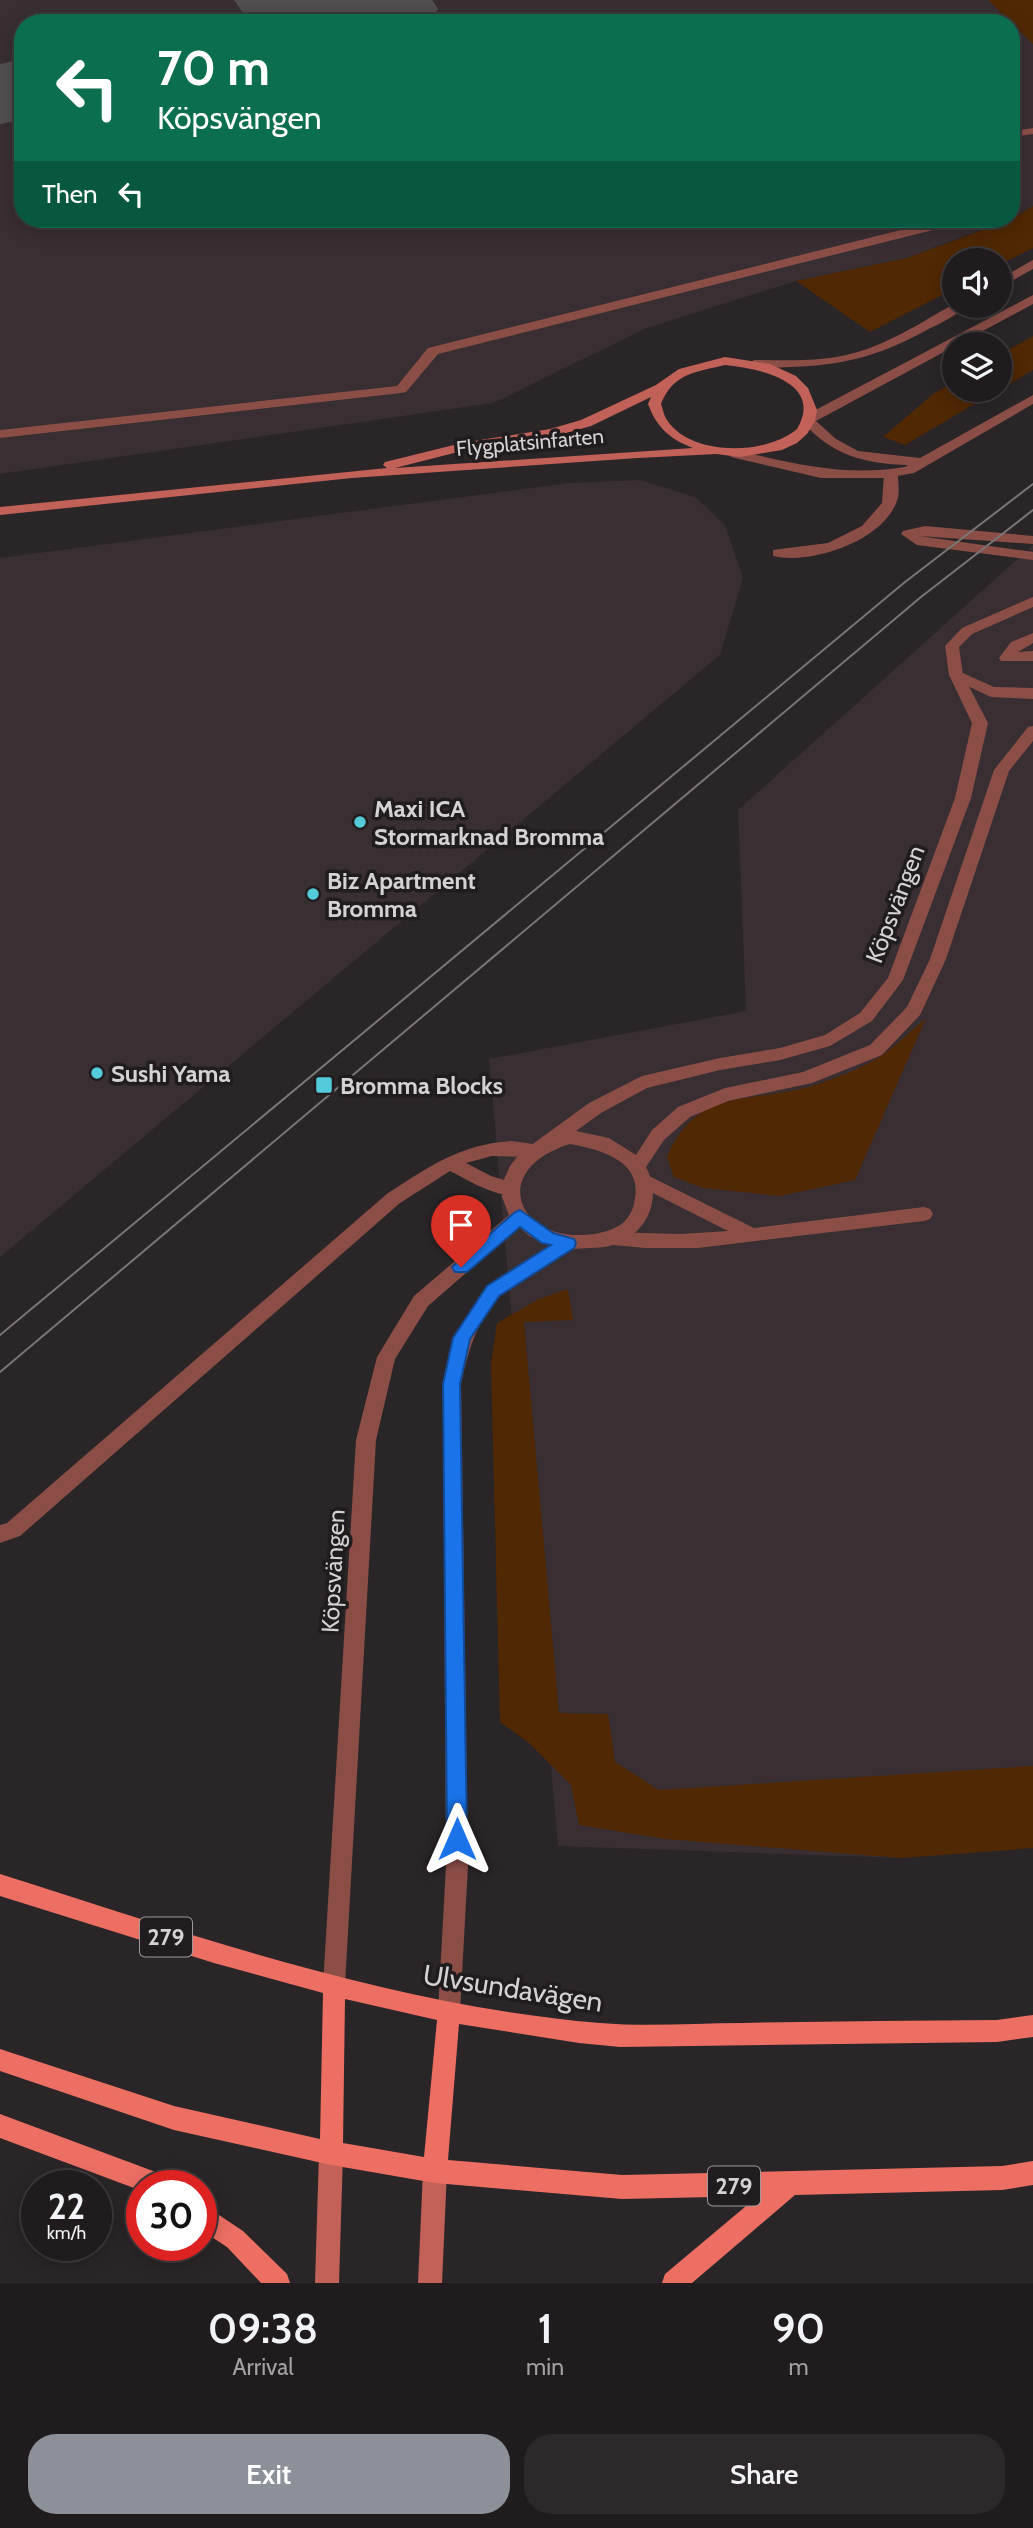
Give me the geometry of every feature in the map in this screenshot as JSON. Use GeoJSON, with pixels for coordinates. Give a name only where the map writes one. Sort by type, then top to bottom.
{"type":"FeatureCollection","features":[{"type":"Feature","properties":{"kind":"main road","name":"Ulvsundavägen"},"geometry":{"type":"LineString","coordinates":[[0,1885],[233,1958],[334,1985],[449,2011],[579,2032],[621,2035],[997,2031],[1033,2025]]}},
{"type":"Feature","properties":{"kind":"main road"},"geometry":{"type":"LineString","coordinates":[[331,2153],[334,1985]]}},
{"type":"Feature","properties":{"kind":"main road"},"geometry":{"type":"LineString","coordinates":[[435,2171],[449,2011]]}},
{"type":"Feature","properties":{"kind":"main road","name":"279"},"geometry":{"type":"LineString","coordinates":[[0,2060],[174,2118],[331,2153],[435,2171],[622,2187],[1002,2178],[1033,2173]]}},
{"type":"Feature","properties":{"kind":"main road"},"geometry":{"type":"LineString","coordinates":[[0,2126],[126,2171]]}},
{"type":"Feature","properties":{"kind":"main road"},"geometry":{"type":"LineString","coordinates":[[674,2283],[788,2185]]}},
{"type":"Feature","properties":{"kind":"main road"},"geometry":{"type":"LineString","coordinates":[[217,2226],[235,2239],[278,2283]]}},
{"type":"Feature","properties":{"kind":"street"},"geometry":{"type":"LineString","coordinates":[[0,434],[401,389],[433,351],[925,228]]}},
{"type":"Feature","properties":{"kind":"street"},"geometry":{"type":"LineString","coordinates":[[1012,276],[1033,264]]}},
{"type":"Feature","properties":{"kind":"street"},"geometry":{"type":"LineString","coordinates":[[942,316],[905,338],[860,356],[822,362],[754,364],[725,361],[698,365],[675,374],[660,388],[654,403],[657,418],[669,433],[711,452],[761,452],[783,445],[800,435],[810,419],[1033,299]]}},
{"type":"Feature","properties":{"kind":"street"},"geometry":{"type":"LineString","coordinates":[[754,364],[779,372],[799,385],[810,401],[810,419],[836,445],[892,461],[924,461]]}},
{"type":"Feature","properties":{"kind":"street","name":"Flygplatsinfarten"},"geometry":{"type":"LineString","coordinates":[[352,474],[462,447],[563,430],[619,409],[660,388]]}},
{"type":"Feature","properties":{"kind":"street"},"geometry":{"type":"LineString","coordinates":[[736,454],[781,468],[837,477],[891,474],[909,470],[1033,399]]}},
{"type":"Feature","properties":{"kind":"street","name":"Flygplatsinfarten"},"geometry":{"type":"LineString","coordinates":[[0,511],[352,474],[638,454],[711,452]]}},
{"type":"Feature","properties":{"kind":"street"},"geometry":{"type":"LineString","coordinates":[[778,553],[817,551],[846,543],[868,529],[884,512],[891,498],[891,474]]}},
{"type":"Feature","properties":{"kind":"street"},"geometry":{"type":"LineString","coordinates":[[1033,540],[925,530],[908,534],[917,541],[1033,556]]}},
{"type":"Feature","properties":{"kind":"street","name":"Köpsvängen"},"geometry":{"type":"LineString","coordinates":[[511,1189],[514,1175],[522,1161],[595,1108],[642,1083],[720,1064],[780,1054],[830,1040],[866,1017],[895,980],[963,798],[980,723],[956,675],[952,646],[967,631],[1033,602]]}},
{"type":"Feature","properties":{"kind":"street"},"geometry":{"type":"LineString","coordinates":[[1033,638],[1016,645],[1006,658],[1033,656]]}},
{"type":"Feature","properties":{"kind":"street"},"geometry":{"type":"LineString","coordinates":[[956,675],[991,692],[1028,695],[1033,693]]}},
{"type":"Feature","properties":{"kind":"street"},"geometry":{"type":"LineString","coordinates":[[609,1239],[629,1226],[642,1210],[646,1197],[642,1173],[658,1135],[684,1112],[725,1095],[806,1078],[876,1050],[914,1011],[938,959],[1002,770],[1033,731]]}},
{"type":"Feature","properties":{"kind":"street"},"geometry":{"type":"LineString","coordinates":[[4,1531],[394,1198],[449,1162],[477,1150],[507,1146],[542,1146],[570,1137],[599,1140],[626,1153],[642,1173],[752,1235]]}},
{"type":"Feature","properties":{"kind":"street"},"geometry":{"type":"LineString","coordinates":[[449,1162],[485,1181],[511,1189],[513,1203],[531,1228],[548,1238],[568,1243],[609,1239],[695,1243],[924,1214]]}},
{"type":"Feature","properties":{"kind":"street","name":"Köpsvängen"},"geometry":{"type":"LineString","coordinates":[[334,1985],[366,1440],[386,1357],[421,1301],[520,1216]]}},
{"type":"Feature","properties":{"kind":"street"},"geometry":{"type":"LineString","coordinates":[[449,2011],[457,1866],[452,1384],[462,1338],[493,1291],[568,1243]]}},
{"type":"Feature","properties":{"kind":"street"},"geometry":{"type":"LineString","coordinates":[[327,2283],[331,2153]]}},
{"type":"Feature","properties":{"kind":"street"},"geometry":{"type":"LineString","coordinates":[[430,2283],[435,2171]]}},
{"type":"Feature","properties":{"kind":"shaded area"},"geometry":{"type":"Polygon","coordinates":[[[0,0],[1033,0],[1033,206],[1020,213],[1020,14],[14,14],[14,228],[985,228],[907,258],[796,281],[647,328],[493,403],[0,474],[0,0]]]}},
{"type":"Feature","properties":{"kind":"shaded area"},"geometry":{"type":"Polygon","coordinates":[[[988,0],[1033,0],[1033,44],[1020,31],[1020,14],[1002,14],[988,0]]]}},
{"type":"Feature","properties":{"kind":"shaded area"},"geometry":{"type":"Polygon","coordinates":[[[1033,206],[1033,248],[1012,258],[1012,248],[942,248],[942,295],[870,332],[796,281],[907,258],[988,228],[1020,228],[1020,214],[1033,206]]]}},
{"type":"Feature","properties":{"kind":"shaded area"},"geometry":{"type":"Polygon","coordinates":[[[1033,336],[1033,370],[1012,382],[1012,348],[1033,336]]]}},
{"type":"Feature","properties":{"kind":"shaded area"},"geometry":{"type":"Polygon","coordinates":[[[942,389],[942,402],[978,402],[905,445],[883,437],[942,389]]]}},
{"type":"Feature","properties":{"kind":"shaded area"},"geometry":{"type":"Polygon","coordinates":[[[640,480],[695,497],[725,525],[743,578],[720,655],[0,1257],[0,558],[568,483],[640,480]]]}},
{"type":"Feature","properties":{"kind":"shaded area","name":"Bromma Blocks"},"geometry":{"type":"Polygon","coordinates":[[[1033,545],[1033,1848],[901,1858],[558,1846],[489,1059],[746,1011],[738,810],[1033,545]]]}},
{"type":"Feature","properties":{"kind":"shaded area"},"geometry":{"type":"Polygon","coordinates":[[[926,1018],[855,1180],[780,1196],[703,1188],[674,1177],[667,1157],[679,1134],[694,1118],[710,1108],[728,1102],[812,1086],[848,1073],[881,1056],[926,1018]]]}},
{"type":"Feature","properties":{"kind":"shaded area"},"geometry":{"type":"Polygon","coordinates":[[[568,1289],[573,1320],[524,1322],[559,1713],[608,1714],[615,1762],[659,1790],[1033,1766],[1033,1848],[901,1858],[666,1839],[579,1825],[571,1785],[528,1742],[500,1722],[491,1364],[497,1323],[539,1299],[568,1289]]]}},
{"type":"Feature","properties":{"kind":"taxiway"},"geometry":{"type":"LineString","coordinates":[[282,0],[322,11],[363,12],[390,9]]}},
{"type":"Feature","properties":{"kind":"taxiway"},"geometry":{"type":"LineString","coordinates":[[0,94],[14,91]]}},
{"type":"Feature","properties":{"kind":"tram line"},"geometry":{"type":"LineString","coordinates":[[0,1335],[905,582],[1033,484]]}},
{"type":"Feature","properties":{"kind":"tram line"},"geometry":{"type":"LineString","coordinates":[[0,1372],[921,597],[1033,510]]}},
{"type":"Feature","properties":{"kind":"place","name":"Maxi ICA Stormarknad Bromma"},"geometry":{"type":"Point","coordinates":[360,822]}},
{"type":"Feature","properties":{"kind":"place","name":"Biz Apartment Bromma"},"geometry":{"type":"Point","coordinates":[313,894]}},
{"type":"Feature","properties":{"kind":"place","name":"Sushi Yama"},"geometry":{"type":"Point","coordinates":[97,1073]}},
{"type":"Feature","properties":{"kind":"place","name":"Bromma Blocks"},"geometry":{"type":"Point","coordinates":[324,1085]}},
{"type":"Feature","properties":{"kind":"route"},"geometry":{"type":"LineString","coordinates":[[457,1839],[452,1384],[462,1338],[493,1291],[568,1243],[548,1238],[531,1228],[520,1216],[461,1267]]}}]}
